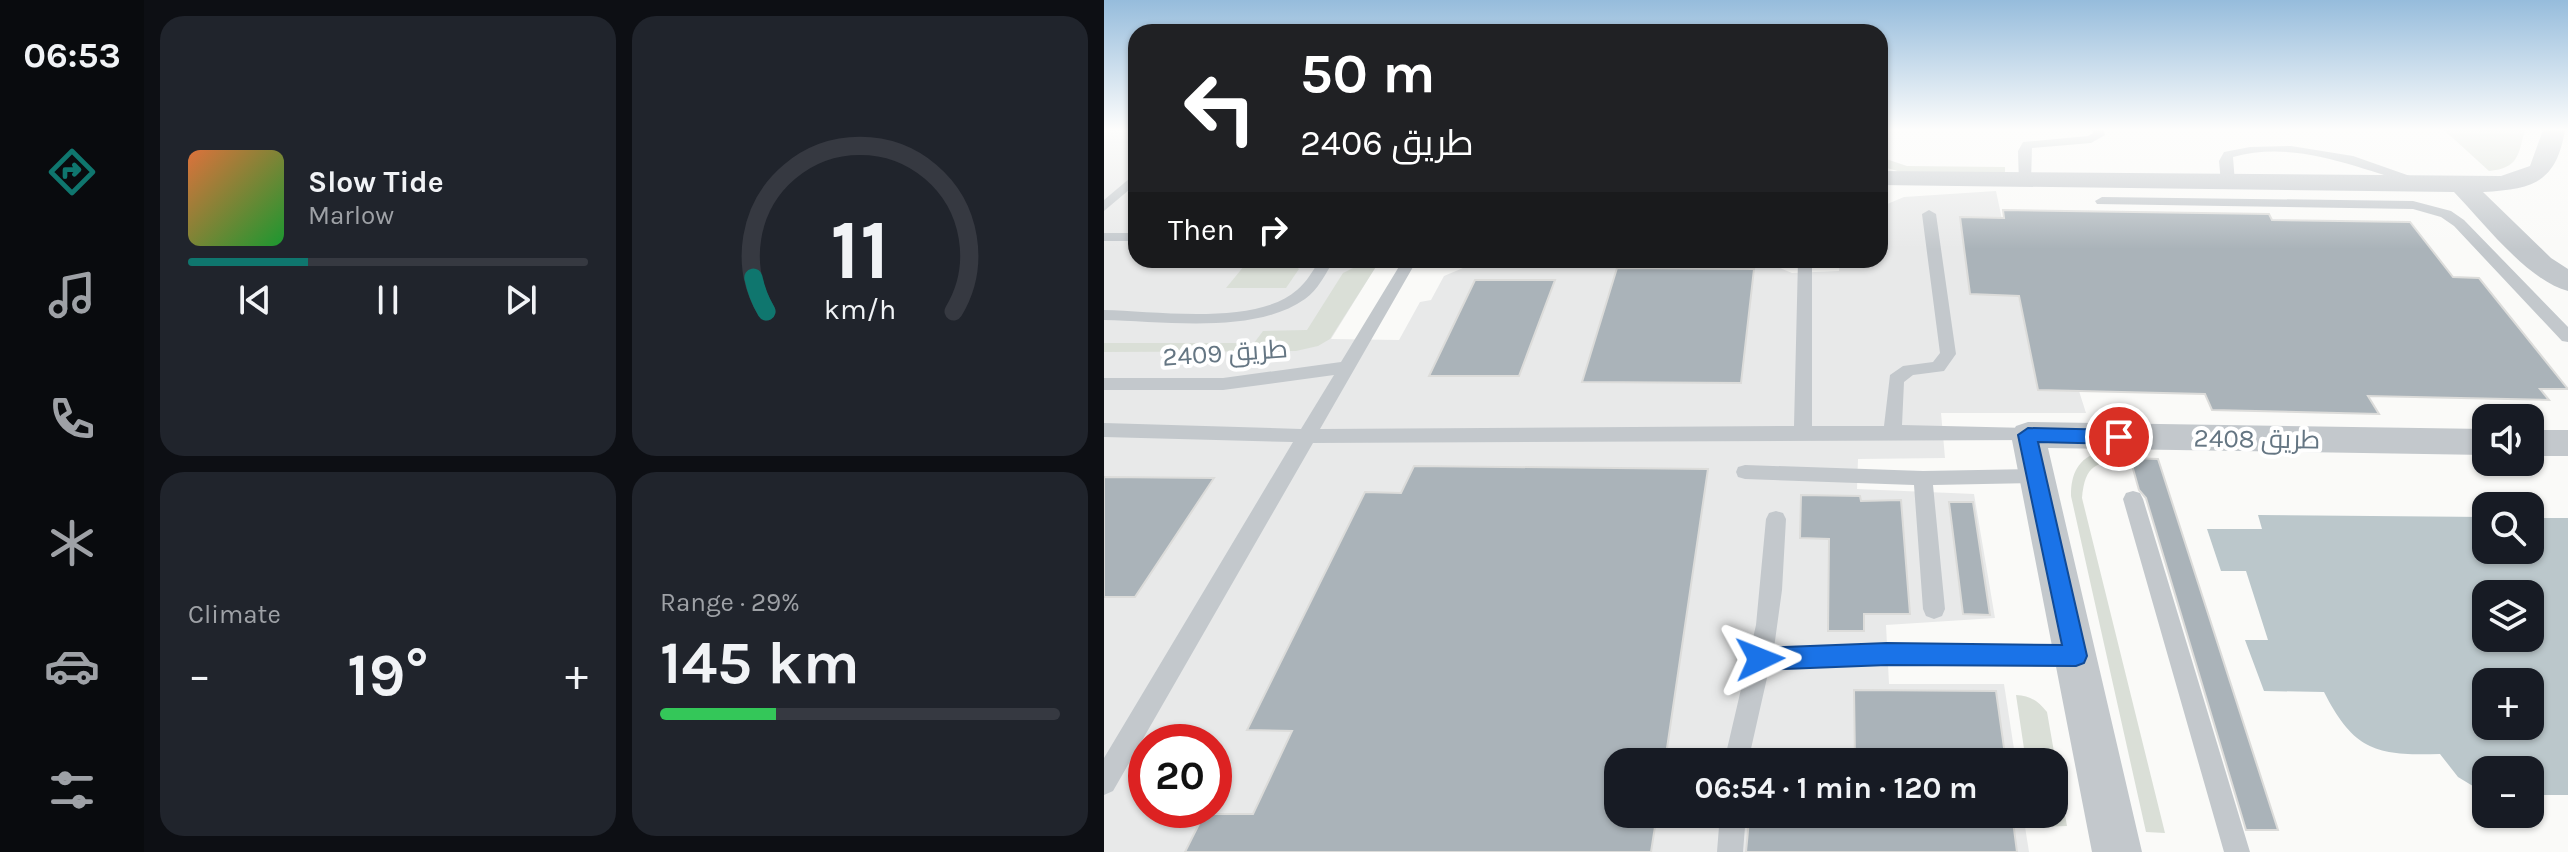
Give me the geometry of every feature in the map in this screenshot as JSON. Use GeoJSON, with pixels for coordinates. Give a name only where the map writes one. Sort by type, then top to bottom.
{"type":"FeatureCollection","features":[{"type":"Feature","properties":{"kind":"street"},"geometry":{"type":"LineString","coordinates":[[1888,178],[2461,185],[2528,178],[2539,170]]}},
{"type":"Feature","properties":{"kind":"street"},"geometry":{"type":"LineString","coordinates":[[1888,188],[1983,181]]}},
{"type":"Feature","properties":{"kind":"street"},"geometry":{"type":"LineString","coordinates":[[2461,185],[2541,264],[2568,282]]}},
{"type":"Feature","properties":{"kind":"street"},"geometry":{"type":"LineString","coordinates":[[2028,435],[2117,852]]}},
{"type":"Feature","properties":{"kind":"street","name":"طريق 2408"},"geometry":{"type":"LineString","coordinates":[[2028,435],[2472,442]]}},
{"type":"Feature","properties":{"kind":"street"},"geometry":{"type":"LineString","coordinates":[[2544,443],[2568,443]]}},
{"type":"Feature","properties":{"kind":"lane"},"geometry":{"type":"LineString","coordinates":[[2024,170],[2024,181]]}},
{"type":"Feature","properties":{"kind":"lane"},"geometry":{"type":"LineString","coordinates":[[2226,170],[2228,183]]}},
{"type":"Feature","properties":{"kind":"lane"},"geometry":{"type":"LineString","coordinates":[[2385,170],[2426,184]]}},
{"type":"Feature","properties":{"kind":"lane"},"geometry":{"type":"LineString","coordinates":[[1104,207],[1128,184]]}},
{"type":"Feature","properties":{"kind":"lane"},"geometry":{"type":"LineString","coordinates":[[2102,201],[2413,205],[2430,208],[2459,223],[2567,334]]}},
{"type":"Feature","properties":{"kind":"lane"},"geometry":{"type":"LineString","coordinates":[[1893,432],[1896,379],[1909,370],[1938,367],[1948,354],[1929,214]]}},
{"type":"Feature","properties":{"kind":"lane"},"geometry":{"type":"LineString","coordinates":[[1104,237],[1128,237]]}},
{"type":"Feature","properties":{"kind":"lane"},"geometry":{"type":"LineString","coordinates":[[1104,315],[1245,316],[1288,302],[1302,294],[1321,268]]}},
{"type":"Feature","properties":{"kind":"lane"},"geometry":{"type":"LineString","coordinates":[[1104,782],[1405,268]]}},
{"type":"Feature","properties":{"kind":"lane"},"geometry":{"type":"LineString","coordinates":[[1803,433],[1805,268]]}},
{"type":"Feature","properties":{"kind":"lane","name":"طريق 2409"},"geometry":{"type":"LineString","coordinates":[[1104,384],[1223,384],[1349,367]]}},
{"type":"Feature","properties":{"kind":"lane"},"geometry":{"type":"LineString","coordinates":[[1104,430],[1306,436],[1893,432],[2028,435]]}},
{"type":"Feature","properties":{"kind":"lane"},"geometry":{"type":"LineString","coordinates":[[1745,472],[1923,478],[2036,476]]}},
{"type":"Feature","properties":{"kind":"lane"},"geometry":{"type":"LineString","coordinates":[[1923,478],[1934,609]]}},
{"type":"Feature","properties":{"kind":"lane"},"geometry":{"type":"LineString","coordinates":[[2133,499],[2237,852]]}},
{"type":"Feature","properties":{"kind":"lane"},"geometry":{"type":"LineString","coordinates":[[1739,748],[1760,659],[1775,559],[1776,519]]}},
{"type":"Feature","properties":{"kind":"lane"},"geometry":{"type":"LineString","coordinates":[[1760,659],[1887,654],[2076,656]]}},
{"type":"Feature","properties":{"kind":"lane"},"geometry":{"type":"LineString","coordinates":[[1730,852],[1732,828]]}},
{"type":"Feature","properties":{"kind":"shaded area"},"geometry":{"type":"Polygon","coordinates":[[[1104,170],[1128,170],[1128,268],[1375,268],[1331,339],[1399,340],[1420,302],[1431,300],[1444,276],[1463,268],[1780,268],[1792,273],[1839,271],[1839,268],[1888,268],[1888,204],[1904,197],[1996,191],[2038,390],[2079,391],[2086,413],[1941,413],[1945,458],[1858,459],[1857,489],[1974,494],[1995,618],[1886,625],[1889,684],[2004,684],[2014,748],[1604,748],[1604,828],[2025,828],[2029,852],[1104,852],[1104,170]]]}},
{"type":"Feature","properties":{"kind":"shaded area"},"geometry":{"type":"Polygon","coordinates":[[[1893,170],[2005,170],[2005,174],[1893,170]]]}},
{"type":"Feature","properties":{"kind":"shaded area"},"geometry":{"type":"Polygon","coordinates":[[[1242,268],[1299,269],[1286,288],[1226,288],[1242,268]]]}},
{"type":"Feature","properties":{"kind":"shaded area"},"geometry":{"type":"Polygon","coordinates":[[[1353,268],[1375,268],[1330,339],[1318,346],[1296,351],[1104,352],[1104,343],[1254,343],[1263,331],[1307,330],[1343,273],[1353,268]]]}},
{"type":"Feature","properties":{"kind":"shaded area"},"geometry":{"type":"Polygon","coordinates":[[[2100,451],[2123,451],[2126,461],[2107,462],[2094,467],[2086,478],[2082,498],[2165,833],[2146,832],[2071,496],[2077,468],[2086,458],[2100,451]]]}},
{"type":"Feature","properties":{"kind":"shaded area"},"geometry":{"type":"Polygon","coordinates":[[[2258,515],[2472,517],[2472,564],[2544,564],[2544,518],[2568,518],[2568,795],[2544,795],[2544,756],[2472,756],[2472,786],[2458,777],[2440,754],[2384,751],[2357,738],[2335,712],[2324,692],[2264,691],[2245,640],[2268,640],[2246,571],[2221,571],[2207,529],[2262,529],[2258,515]]]}},
{"type":"Feature","properties":{"kind":"shaded area"},"geometry":{"type":"Polygon","coordinates":[[[2016,695],[2034,700],[2047,712],[2053,748],[2024,748],[2016,695]]]}},
{"type":"Feature","properties":{"kind":"building"},"geometry":{"type":"Polygon","coordinates":[[[2003,210],[2269,214],[2272,220],[2410,222],[2453,277],[2479,278],[2568,389],[2540,389],[2549,400],[2368,396],[2379,414],[2212,410],[2205,394],[2038,390],[2019,296],[1970,294],[1960,217],[2004,218],[2003,210]]]}},
{"type":"Feature","properties":{"kind":"building"},"geometry":{"type":"Polygon","coordinates":[[[1617,268],[1754,269],[1741,383],[1582,382],[1617,268]]]}},
{"type":"Feature","properties":{"kind":"building"},"geometry":{"type":"Polygon","coordinates":[[[1475,280],[1555,280],[1519,376],[1429,376],[1475,280]]]}},
{"type":"Feature","properties":{"kind":"building"},"geometry":{"type":"Polygon","coordinates":[[[2130,458],[2158,459],[2278,830],[2246,830],[2146,498],[2139,490],[2130,458]]]}},
{"type":"Feature","properties":{"kind":"building"},"geometry":{"type":"Polygon","coordinates":[[[1414,466],[1708,469],[1667,748],[1604,748],[1604,828],[1655,828],[1651,852],[1185,852],[1197,828],[1232,828],[1232,814],[1253,814],[1292,731],[1247,730],[1365,492],[1401,493],[1414,466]]]}},
{"type":"Feature","properties":{"kind":"building"},"geometry":{"type":"Polygon","coordinates":[[[1104,477],[1214,478],[1135,597],[1104,597],[1104,477]]]}},
{"type":"Feature","properties":{"kind":"building"},"geometry":{"type":"Polygon","coordinates":[[[1801,495],[1860,496],[1861,501],[1901,500],[1910,614],[1864,614],[1864,631],[1828,631],[1829,539],[1800,538],[1801,495]]]}},
{"type":"Feature","properties":{"kind":"building"},"geometry":{"type":"Polygon","coordinates":[[[1949,502],[1973,502],[1990,615],[1963,614],[1949,502]]]}},
{"type":"Feature","properties":{"kind":"building"},"geometry":{"type":"Polygon","coordinates":[[[1854,690],[1996,691],[2004,748],[1855,748],[1854,690]]]}},
{"type":"Feature","properties":{"kind":"building"},"geometry":{"type":"Polygon","coordinates":[[[1748,828],[2014,828],[2017,852],[1746,852],[1748,828]]]}},
{"type":"Feature","properties":{"kind":"route"},"geometry":{"type":"LineString","coordinates":[[1760,659],[1887,654],[2076,656],[2028,435],[2119,437]]}}]}
